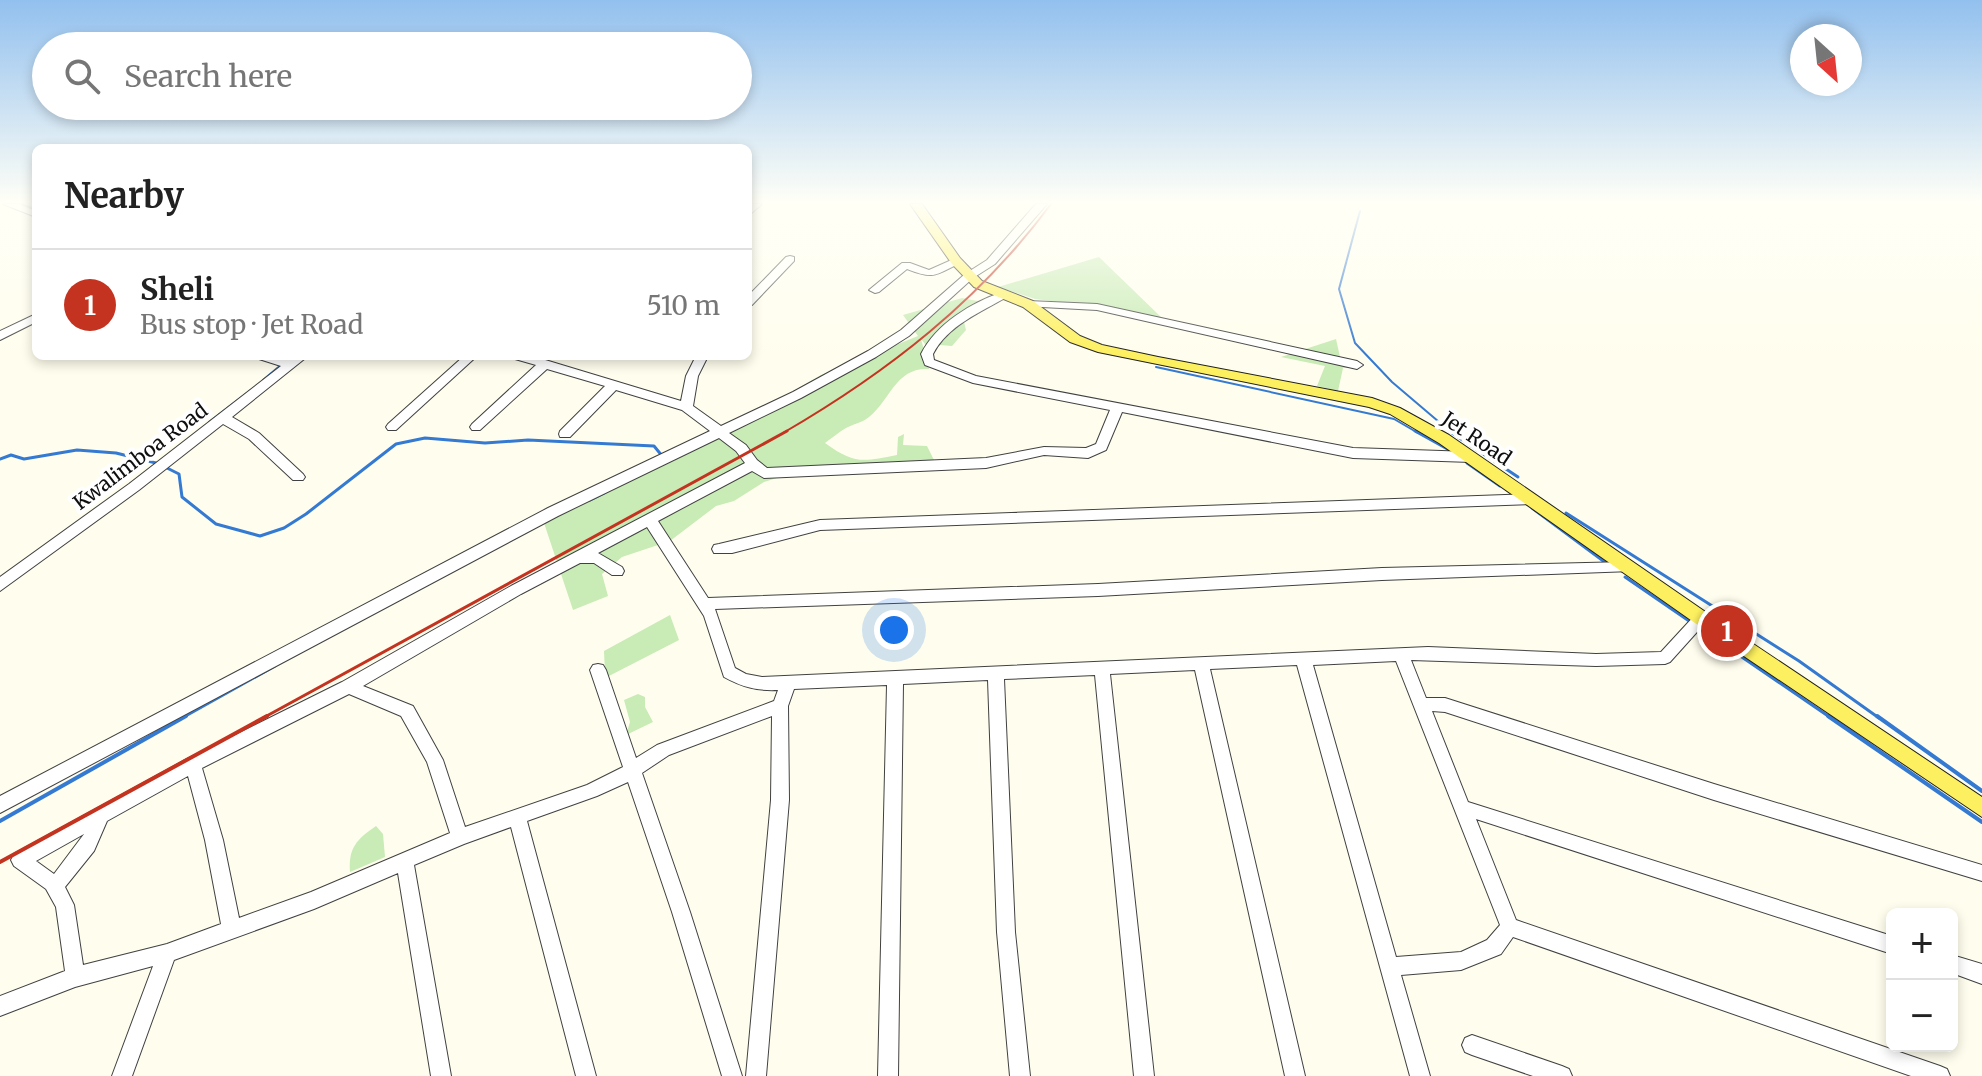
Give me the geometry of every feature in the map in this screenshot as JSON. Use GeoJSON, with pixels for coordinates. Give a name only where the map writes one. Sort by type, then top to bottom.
{"type":"FeatureCollection","features":[{"type":"Feature","properties":{"kind":"main road","name":"Jet Road"},"geometry":{"type":"LineString","coordinates":[[951,254],[969,276],[983,287],[1028,304],[1065,333],[1098,348],[1372,403],[1410,419],[1471,457],[1701,618],[1982,808]]}},
{"type":"Feature","properties":{"kind":"street"},"geometry":{"type":"LineString","coordinates":[[0,805],[553,512],[797,395],[890,342],[999,254]]}},
{"type":"Feature","properties":{"kind":"street"},"geometry":{"type":"LineString","coordinates":[[752,299],[790,259]]}},
{"type":"Feature","properties":{"kind":"street"},"geometry":{"type":"LineString","coordinates":[[875,290],[903,266],[929,274],[956,261]]}},
{"type":"Feature","properties":{"kind":"street"},"geometry":{"type":"LineString","coordinates":[[1003,295],[959,321],[936,340],[927,354],[929,362],[973,379],[1353,453],[1471,457]]}},
{"type":"Feature","properties":{"kind":"street"},"geometry":{"type":"LineString","coordinates":[[1028,304],[1097,307],[1357,365]]}},
{"type":"Feature","properties":{"kind":"street"},"geometry":{"type":"LineString","coordinates":[[0,336],[32,319]]}},
{"type":"Feature","properties":{"kind":"street"},"geometry":{"type":"LineString","coordinates":[[275,360],[290,365]]}},
{"type":"Feature","properties":{"kind":"street","name":"Kwalimboa Road"},"geometry":{"type":"LineString","coordinates":[[0,585],[297,360]]}},
{"type":"Feature","properties":{"kind":"street"},"geometry":{"type":"LineString","coordinates":[[392,427],[467,360]]}},
{"type":"Feature","properties":{"kind":"street"},"geometry":{"type":"LineString","coordinates":[[532,360],[686,407],[741,448],[764,473],[986,463],[1044,451],[1088,453],[1096,451],[1107,437],[1118,406]]}},
{"type":"Feature","properties":{"kind":"street"},"geometry":{"type":"LineString","coordinates":[[686,407],[692,376],[700,360]]}},
{"type":"Feature","properties":{"kind":"street"},"geometry":{"type":"LineString","coordinates":[[476,427],[545,364]]}},
{"type":"Feature","properties":{"kind":"street"},"geometry":{"type":"LineString","coordinates":[[565,434],[614,385]]}},
{"type":"Feature","properties":{"kind":"street"},"geometry":{"type":"LineString","coordinates":[[223,418],[254,436],[298,477]]}},
{"type":"Feature","properties":{"kind":"street"},"geometry":{"type":"LineString","coordinates":[[75,977],[65,905],[54,886],[20,860],[193,764],[348,687],[516,590],[754,464]]}},
{"type":"Feature","properties":{"kind":"street"},"geometry":{"type":"LineString","coordinates":[[719,549],[745,547],[789,530],[820,525],[1532,499]]}},
{"type":"Feature","properties":{"kind":"street"},"geometry":{"type":"LineString","coordinates":[[649,519],[705,604],[729,672],[743,680],[789,682],[1201,662],[1474,653],[1596,660],[1665,658],[1701,618]]}},
{"type":"Feature","properties":{"kind":"street"},"geometry":{"type":"LineString","coordinates":[[581,558],[597,558],[617,571]]}},
{"type":"Feature","properties":{"kind":"street"},"geometry":{"type":"LineString","coordinates":[[705,604],[1098,590],[1382,574],[1627,567]]}},
{"type":"Feature","properties":{"kind":"street"},"geometry":{"type":"LineString","coordinates":[[1401,655],[1510,927],[1940,1076]]}},
{"type":"Feature","properties":{"kind":"street"},"geometry":{"type":"LineString","coordinates":[[1304,661],[1420,1076]]}},
{"type":"Feature","properties":{"kind":"street"},"geometry":{"type":"LineString","coordinates":[[1201,662],[1295,1076]]}},
{"type":"Feature","properties":{"kind":"street"},"geometry":{"type":"LineString","coordinates":[[1102,669],[1144,1076]]}},
{"type":"Feature","properties":{"kind":"street"},"geometry":{"type":"LineString","coordinates":[[598,670],[633,768],[732,1076]]}},
{"type":"Feature","properties":{"kind":"street"},"geometry":{"type":"LineString","coordinates":[[996,674],[1006,932],[1020,1076]]}},
{"type":"Feature","properties":{"kind":"street"},"geometry":{"type":"LineString","coordinates":[[888,1076],[895,678]]}},
{"type":"Feature","properties":{"kind":"street"},"geometry":{"type":"LineString","coordinates":[[756,1076],[780,800],[780,706],[789,682]]}},
{"type":"Feature","properties":{"kind":"street"},"geometry":{"type":"LineString","coordinates":[[348,687],[407,711],[435,760],[460,837]]}},
{"type":"Feature","properties":{"kind":"street"},"geometry":{"type":"LineString","coordinates":[[1419,704],[1445,705],[1714,792],[1982,873]]}},
{"type":"Feature","properties":{"kind":"street"},"geometry":{"type":"LineString","coordinates":[[0,1006],[75,977],[167,953],[232,931],[405,863],[460,837],[591,791],[680,743],[780,706]]}},
{"type":"Feature","properties":{"kind":"street"},"geometry":{"type":"LineString","coordinates":[[193,764],[214,840],[232,931]]}},
{"type":"Feature","properties":{"kind":"street"},"geometry":{"type":"LineString","coordinates":[[1461,807],[1886,943]]}},
{"type":"Feature","properties":{"kind":"street"},"geometry":{"type":"LineString","coordinates":[[54,886],[83,855],[95,835],[100,815]]}},
{"type":"Feature","properties":{"kind":"street"},"geometry":{"type":"LineString","coordinates":[[517,816],[586,1076]]}},
{"type":"Feature","properties":{"kind":"street"},"geometry":{"type":"LineString","coordinates":[[405,863],[441,1076]]}},
{"type":"Feature","properties":{"kind":"street"},"geometry":{"type":"LineString","coordinates":[[1388,967],[1461,961],[1494,947],[1510,927]]}},
{"type":"Feature","properties":{"kind":"street"},"geometry":{"type":"LineString","coordinates":[[122,1076],[167,953]]}},
{"type":"Feature","properties":{"kind":"street"},"geometry":{"type":"LineString","coordinates":[[1958,966],[1982,974]]}},
{"type":"Feature","properties":{"kind":"street"},"geometry":{"type":"LineString","coordinates":[[1472,1045],[1562,1076]]}},
{"type":"Feature","properties":{"kind":"green space"},"geometry":{"type":"Polygon","coordinates":[[[1099,257],[1162,318],[1035,299],[998,287],[1099,257]]]}},
{"type":"Feature","properties":{"kind":"green space"},"geometry":{"type":"Polygon","coordinates":[[[962,298],[983,302],[987,306],[964,322],[966,330],[952,346],[940,345],[932,353],[921,339],[929,369],[909,373],[869,417],[825,443],[851,458],[875,459],[897,455],[898,437],[904,434],[903,445],[927,446],[934,460],[882,462],[790,474],[764,482],[734,501],[716,506],[670,541],[622,557],[602,574],[608,596],[573,610],[541,514],[776,401],[821,375],[918,336],[903,315],[962,298]]]}},
{"type":"Feature","properties":{"kind":"green space"},"geometry":{"type":"Polygon","coordinates":[[[1336,339],[1340,357],[1352,368],[1343,368],[1338,391],[1317,386],[1325,366],[1281,357],[1336,339]]]}},
{"type":"Feature","properties":{"kind":"green space"},"geometry":{"type":"Polygon","coordinates":[[[670,615],[679,640],[607,677],[604,651],[670,615]]]}},
{"type":"Feature","properties":{"kind":"green space"},"geometry":{"type":"Polygon","coordinates":[[[638,694],[645,697],[645,707],[653,722],[626,735],[630,722],[624,700],[638,694]]]}},
{"type":"Feature","properties":{"kind":"green space"},"geometry":{"type":"Polygon","coordinates":[[[376,826],[383,834],[385,857],[350,872],[355,845],[376,826]]]}},
{"type":"Feature","properties":{"kind":"waterway"},"geometry":{"type":"LineString","coordinates":[[1348,254],[1339,289],[1355,343],[1392,382],[1452,433]]}},
{"type":"Feature","properties":{"kind":"waterway"},"geometry":{"type":"LineString","coordinates":[[263,380],[282,364]]}},
{"type":"Feature","properties":{"kind":"waterway"},"geometry":{"type":"LineString","coordinates":[[1156,367],[1394,419],[1418,433]]}},
{"type":"Feature","properties":{"kind":"waterway"},"geometry":{"type":"LineString","coordinates":[[209,422],[251,390]]}},
{"type":"Feature","properties":{"kind":"waterway"},"geometry":{"type":"LineString","coordinates":[[1415,431],[1451,451]]}},
{"type":"Feature","properties":{"kind":"waterway"},"geometry":{"type":"LineString","coordinates":[[1452,433],[1518,477]]}},
{"type":"Feature","properties":{"kind":"waterway"},"geometry":{"type":"LineString","coordinates":[[165,467],[179,474],[182,497],[216,524],[260,536],[284,528],[306,514],[396,444],[425,438],[485,443],[528,440],[654,446],[663,457]]}},
{"type":"Feature","properties":{"kind":"waterway"},"geometry":{"type":"LineString","coordinates":[[0,459],[11,455],[24,459],[77,450],[116,453],[156,463]]}},
{"type":"Feature","properties":{"kind":"waterway"},"geometry":{"type":"LineString","coordinates":[[1467,463],[1500,486]]}},
{"type":"Feature","properties":{"kind":"waterway"},"geometry":{"type":"LineString","coordinates":[[590,500],[604,493]]}},
{"type":"Feature","properties":{"kind":"waterway"},"geometry":{"type":"LineString","coordinates":[[1532,508],[1606,563]]}},
{"type":"Feature","properties":{"kind":"waterway"},"geometry":{"type":"LineString","coordinates":[[1566,513],[1799,661],[1879,718]]}},
{"type":"Feature","properties":{"kind":"waterway"},"geometry":{"type":"LineString","coordinates":[[1625,577],[1692,623]]}},
{"type":"Feature","properties":{"kind":"waterway"},"geometry":{"type":"LineString","coordinates":[[1698,627],[1831,718]]}},
{"type":"Feature","properties":{"kind":"waterway"},"geometry":{"type":"LineString","coordinates":[[182,718],[275,666]]}},
{"type":"Feature","properties":{"kind":"waterway"},"geometry":{"type":"LineString","coordinates":[[0,821],[186,716]]}},
{"type":"Feature","properties":{"kind":"waterway"},"geometry":{"type":"LineString","coordinates":[[1828,716],[1982,822]]}},
{"type":"Feature","properties":{"kind":"waterway"},"geometry":{"type":"LineString","coordinates":[[1877,716],[1982,791]]}},
{"type":"Feature","properties":{"kind":"railway"},"geometry":{"type":"LineString","coordinates":[[783,433],[895,359],[962,303],[1010,254]]}},
{"type":"Feature","properties":{"kind":"railway"},"geometry":{"type":"LineString","coordinates":[[263,718],[787,431]]}},
{"type":"Feature","properties":{"kind":"railway"},"geometry":{"type":"LineString","coordinates":[[0,862],[267,716]]}},
{"type":"Feature","properties":{"kind":"place","name":"Sheli"},"geometry":{"type":"Point","coordinates":[1727,631]}}]}
